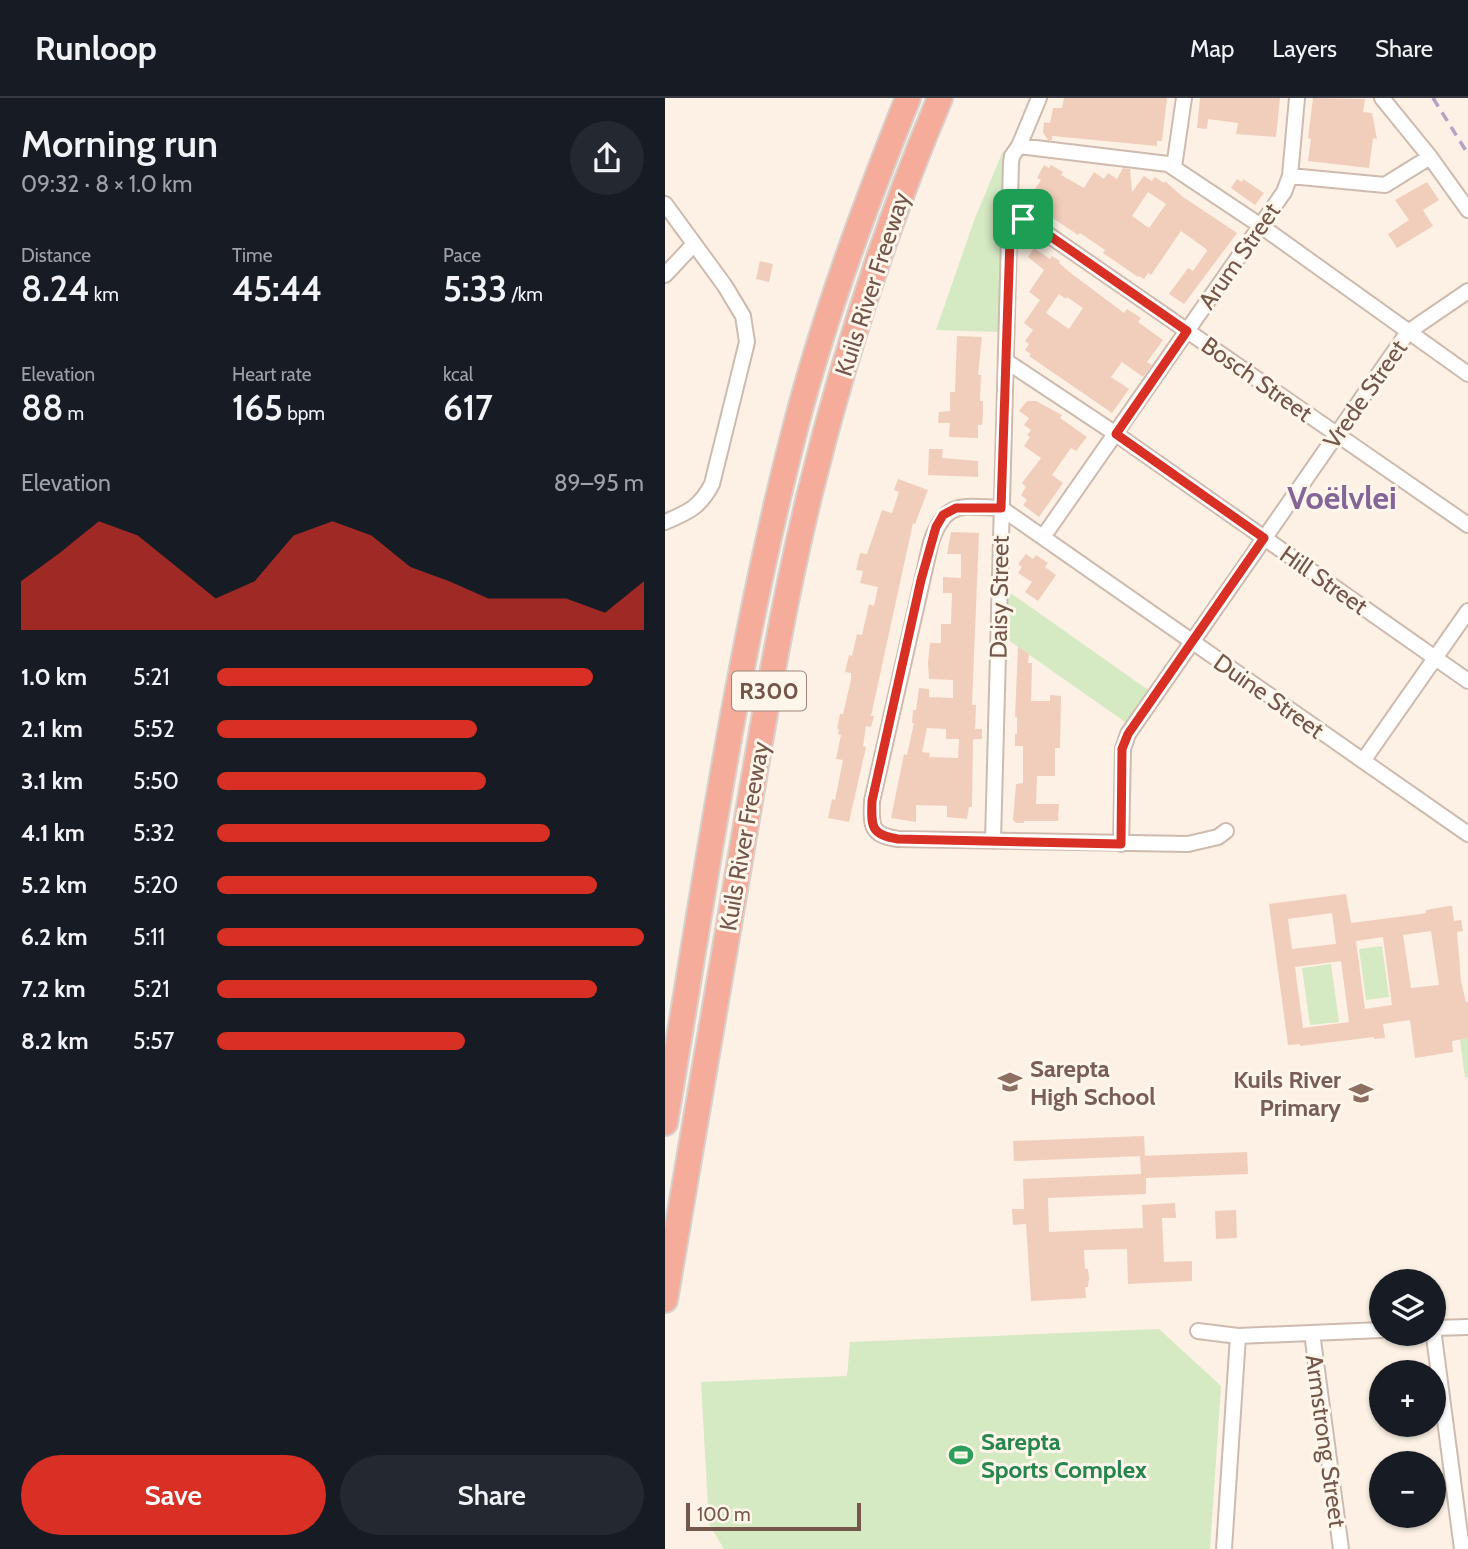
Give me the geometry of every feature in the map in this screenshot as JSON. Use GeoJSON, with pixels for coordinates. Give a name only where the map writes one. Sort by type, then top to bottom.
{"type":"FeatureCollection","features":[{"type":"Feature","properties":{"kind":"highway","name":"Kuils River Freeway"},"geometry":{"type":"LineString","coordinates":[[665,1123],[729,744],[773,521],[795,428],[822,333],[854,239],[908,98]]}},
{"type":"Feature","properties":{"kind":"highway","name":"Kuils River Freeway"},"geometry":{"type":"LineString","coordinates":[[665,1300],[770,683],[798,546],[826,430],[851,344],[909,171],[940,98]]}},
{"type":"Feature","properties":{"kind":"street","name":"Daisy Street"},"geometry":{"type":"LineString","coordinates":[[993,841],[1011,163],[1039,98]]}},
{"type":"Feature","properties":{"kind":"street"},"geometry":{"type":"LineString","coordinates":[[1174,167],[1184,98]]}},
{"type":"Feature","properties":{"kind":"street","name":"Arum Street"},"geometry":{"type":"LineString","coordinates":[[1043,537],[1283,192],[1290,176],[1297,98]]}},
{"type":"Feature","properties":{"kind":"street"},"geometry":{"type":"LineString","coordinates":[[1382,98],[1430,157],[1468,210]]}},
{"type":"Feature","properties":{"kind":"street"},"geometry":{"type":"LineString","coordinates":[[1019,146],[1161,162],[1174,167],[1468,374]]}},
{"type":"Feature","properties":{"kind":"street"},"geometry":{"type":"LineString","coordinates":[[1290,176],[1385,185],[1430,157]]}},
{"type":"Feature","properties":{"kind":"street"},"geometry":{"type":"LineString","coordinates":[[665,204],[725,286],[743,316],[747,342],[712,484],[705,499],[690,512],[665,522]]}},
{"type":"Feature","properties":{"kind":"street","name":"Bosch Street"},"geometry":{"type":"LineString","coordinates":[[1011,209],[1468,525]]}},
{"type":"Feature","properties":{"kind":"street"},"geometry":{"type":"LineString","coordinates":[[665,275],[694,244]]}},
{"type":"Feature","properties":{"kind":"street","name":"Vrede Street"},"geometry":{"type":"LineString","coordinates":[[1121,844],[1124,741],[1408,332],[1468,292]]}},
{"type":"Feature","properties":{"kind":"street","name":"Hill Street"},"geometry":{"type":"LineString","coordinates":[[1006,361],[1116,434],[1468,681]]}},
{"type":"Feature","properties":{"kind":"street"},"geometry":{"type":"LineString","coordinates":[[1001,508],[956,508],[943,515],[936,527],[921,580],[872,801],[871,818],[874,830],[882,836],[1121,844],[1188,844],[1218,837],[1226,831]]}},
{"type":"Feature","properties":{"kind":"street","name":"Duine Street"},"geometry":{"type":"LineString","coordinates":[[1001,508],[1468,834]]}},
{"type":"Feature","properties":{"kind":"street"},"geometry":{"type":"LineString","coordinates":[[1363,761],[1468,611]]}},
{"type":"Feature","properties":{"kind":"street"},"geometry":{"type":"LineString","coordinates":[[1446,1328],[1468,1327]]}},
{"type":"Feature","properties":{"kind":"street"},"geometry":{"type":"LineString","coordinates":[[1198,1331],[1238,1336],[1369,1331]]}},
{"type":"Feature","properties":{"kind":"street","name":"Armstrong Street"},"geometry":{"type":"LineString","coordinates":[[1312,1333],[1341,1549]]}},
{"type":"Feature","properties":{"kind":"street"},"geometry":{"type":"LineString","coordinates":[[1224,1549],[1238,1336]]}},
{"type":"Feature","properties":{"kind":"street"},"geometry":{"type":"LineString","coordinates":[[1435,1346],[1462,1549]]}},
{"type":"Feature","properties":{"kind":"green space"},"geometry":{"type":"Polygon","coordinates":[[[1003,151],[1006,151],[1001,332],[936,330],[975,218],[1003,151]]]}},
{"type":"Feature","properties":{"kind":"green space"},"geometry":{"type":"Polygon","coordinates":[[[1005,589],[1151,692],[1128,724],[1004,637],[1005,589]]]}},
{"type":"Feature","properties":{"kind":"green space"},"geometry":{"type":"Polygon","coordinates":[[[1382,946],[1389,997],[1366,1000],[1359,949],[1382,946]]]}},
{"type":"Feature","properties":{"kind":"green space"},"geometry":{"type":"Polygon","coordinates":[[[1331,964],[1339,1022],[1310,1025],[1302,968],[1331,964]]]}},
{"type":"Feature","properties":{"kind":"green space"},"geometry":{"type":"Polygon","coordinates":[[[1468,1038],[1468,1077],[1465,1078],[1460,1039],[1468,1038]]]}},
{"type":"Feature","properties":{"kind":"green space","name":"Sarepta Sports Complex"},"geometry":{"type":"Polygon","coordinates":[[[1159,1329],[1221,1386],[1210,1549],[724,1549],[709,1524],[701,1382],[847,1376],[850,1342],[1159,1329]]]}},
{"type":"Feature","properties":{"kind":"building"},"geometry":{"type":"Polygon","coordinates":[[[1064,98],[1167,98],[1162,141],[1157,141],[1157,146],[1052,136],[1052,140],[1048,140],[1043,132],[1044,122],[1050,123],[1053,108],[1062,108],[1064,98]]]}},
{"type":"Feature","properties":{"kind":"building"},"geometry":{"type":"Polygon","coordinates":[[[1200,98],[1280,98],[1276,137],[1236,134],[1238,123],[1208,119],[1207,129],[1197,128],[1200,98]]]}},
{"type":"Feature","properties":{"kind":"building"},"geometry":{"type":"Polygon","coordinates":[[[1313,98],[1365,99],[1363,112],[1372,113],[1377,139],[1373,138],[1369,168],[1308,161],[1313,98]]]}},
{"type":"Feature","properties":{"kind":"building"},"geometry":{"type":"Polygon","coordinates":[[[1044,165],[1049,168],[1051,165],[1063,172],[1061,175],[1084,188],[1094,172],[1104,179],[1108,173],[1117,179],[1123,168],[1130,169],[1132,192],[1144,176],[1152,181],[1155,177],[1164,183],[1165,181],[1183,197],[1237,233],[1184,304],[1169,294],[1188,268],[1193,271],[1206,249],[1181,231],[1151,275],[1148,273],[1144,279],[1138,277],[1103,253],[1105,250],[1027,201],[1041,180],[1037,178],[1044,165]],[[1148,192],[1132,216],[1149,228],[1166,204],[1148,192]]]}},
{"type":"Feature","properties":{"kind":"building"},"geometry":{"type":"Polygon","coordinates":[[[1237,179],[1242,182],[1243,179],[1264,193],[1255,205],[1231,188],[1237,179]]]}},
{"type":"Feature","properties":{"kind":"building"},"geometry":{"type":"Polygon","coordinates":[[[1427,182],[1439,200],[1423,210],[1433,226],[1397,248],[1388,234],[1409,220],[1395,200],[1427,182]]]}},
{"type":"Feature","properties":{"kind":"building"},"geometry":{"type":"Polygon","coordinates":[[[1034,248],[1050,259],[1052,256],[1124,313],[1127,309],[1141,318],[1138,322],[1163,340],[1147,362],[1152,365],[1143,377],[1122,362],[1111,377],[1129,389],[1112,413],[1029,356],[1031,354],[1025,350],[1029,344],[1025,341],[1033,330],[1024,323],[1040,300],[1029,292],[1044,270],[1028,257],[1034,248]],[[1059,294],[1046,313],[1069,329],[1083,308],[1067,297],[1066,299],[1059,294]]]}},
{"type":"Feature","properties":{"kind":"building"},"geometry":{"type":"Polygon","coordinates":[[[760,261],[773,264],[769,282],[756,279],[760,261]]]}},
{"type":"Feature","properties":{"kind":"building"},"geometry":{"type":"Polygon","coordinates":[[[957,336],[982,337],[978,375],[981,375],[980,401],[983,401],[983,413],[982,425],[978,425],[978,438],[949,437],[950,423],[938,423],[939,412],[950,411],[950,392],[955,392],[957,336]]]}},
{"type":"Feature","properties":{"kind":"building"},"geometry":{"type":"Polygon","coordinates":[[[1027,401],[1036,401],[1062,415],[1060,418],[1087,437],[1076,451],[1071,448],[1052,475],[1063,483],[1039,517],[1023,505],[1027,500],[1021,495],[1026,487],[1022,483],[1041,458],[1024,446],[1031,430],[1024,425],[1029,418],[1019,411],[1027,401]]]}},
{"type":"Feature","properties":{"kind":"building"},"geometry":{"type":"Polygon","coordinates":[[[929,449],[943,449],[942,458],[978,461],[978,477],[928,475],[929,449]]]}},
{"type":"Feature","properties":{"kind":"building"},"geometry":{"type":"Polygon","coordinates":[[[898,479],[928,490],[915,524],[913,523],[871,716],[874,716],[871,727],[866,726],[863,746],[866,747],[849,822],[828,818],[832,799],[835,800],[843,760],[836,759],[841,735],[837,729],[851,680],[851,673],[845,672],[849,655],[852,656],[857,634],[862,635],[869,604],[874,606],[878,587],[860,583],[863,571],[856,570],[860,553],[867,554],[882,510],[892,513],[899,492],[894,490],[898,479]]]}},
{"type":"Feature","properties":{"kind":"building"},"geometry":{"type":"Polygon","coordinates":[[[951,532],[979,533],[972,705],[976,705],[975,729],[982,729],[982,739],[973,739],[972,807],[969,807],[967,819],[947,817],[947,806],[916,805],[916,822],[891,818],[904,754],[907,755],[914,723],[913,710],[916,710],[919,688],[929,689],[929,697],[953,698],[953,680],[929,679],[928,662],[930,643],[941,643],[941,624],[951,624],[952,593],[943,593],[943,577],[961,578],[961,554],[947,554],[951,532]],[[927,728],[922,752],[930,753],[929,757],[958,758],[959,739],[946,739],[946,729],[927,728]]]}},
{"type":"Feature","properties":{"kind":"building"},"geometry":{"type":"Polygon","coordinates":[[[1026,554],[1033,559],[1036,555],[1048,563],[1045,567],[1056,575],[1038,601],[1025,592],[1032,582],[1018,573],[1022,567],[1018,564],[1026,554]]]}},
{"type":"Feature","properties":{"kind":"building"},"geometry":{"type":"Polygon","coordinates":[[[1018,647],[1029,654],[1028,663],[1032,663],[1031,701],[1050,701],[1050,695],[1061,696],[1060,748],[1055,748],[1055,776],[1037,776],[1036,804],[1059,804],[1058,821],[1016,823],[1013,820],[1016,784],[1023,783],[1023,746],[1015,746],[1018,647]]]}},
{"type":"Feature","properties":{"kind":"building"},"geometry":{"type":"Polygon","coordinates":[[[1346,894],[1351,923],[1421,914],[1426,913],[1426,910],[1452,906],[1454,921],[1461,920],[1463,931],[1457,932],[1461,981],[1468,1002],[1468,1038],[1452,1041],[1453,1052],[1415,1058],[1410,1020],[1383,1024],[1385,1038],[1288,1045],[1269,904],[1346,894]],[[1332,913],[1288,919],[1292,949],[1336,944],[1332,913]],[[1431,931],[1403,935],[1411,988],[1439,985],[1431,931]],[[1383,937],[1356,941],[1365,1009],[1392,1005],[1383,937]],[[1341,961],[1295,967],[1303,1028],[1349,1022],[1341,961]]]}},
{"type":"Feature","properties":{"kind":"building"},"geometry":{"type":"Polygon","coordinates":[[[1144,1136],[1145,1156],[1014,1161],[1013,1141],[1144,1136]]]}},
{"type":"Feature","properties":{"kind":"building"},"geometry":{"type":"Polygon","coordinates":[[[1247,1152],[1248,1174],[1146,1178],[1146,1194],[1048,1198],[1049,1232],[1143,1228],[1142,1205],[1175,1203],[1176,1218],[1162,1218],[1164,1262],[1192,1261],[1192,1281],[1128,1284],[1127,1249],[1084,1250],[1085,1269],[1088,1269],[1089,1278],[1088,1287],[1085,1287],[1086,1298],[1031,1301],[1026,1224],[1013,1225],[1012,1209],[1024,1209],[1023,1179],[1141,1174],[1140,1156],[1247,1152]]]}},
{"type":"Feature","properties":{"kind":"building"},"geometry":{"type":"Polygon","coordinates":[[[1236,1210],[1237,1238],[1216,1239],[1215,1211],[1236,1210]]]}},
{"type":"Feature","properties":{"kind":"railway"},"geometry":{"type":"LineString","coordinates":[[1433,98],[1468,154]]}},
{"type":"Feature","properties":{"kind":"place","name":"Sarepta High School"},"geometry":{"type":"Point","coordinates":[1010,1082]}},
{"type":"Feature","properties":{"kind":"place","name":"Kuils River Primary"},"geometry":{"type":"Point","coordinates":[1361,1093]}},
{"type":"Feature","properties":{"kind":"place","name":"Sarepta Sports Complex"},"geometry":{"type":"Point","coordinates":[961,1455]}},
{"type":"Feature","properties":{"kind":"district","name":"Voëlvlei"},"geometry":{"type":"Point","coordinates":[1342,497]}},
{"type":"Feature","properties":{"kind":"route"},"geometry":{"type":"LineString","coordinates":[[1011,209],[1023,219],[1187,331],[1116,434],[1264,538],[1124,741],[1121,844],[898,839],[882,836],[874,830],[871,818],[872,801],[921,580],[936,527],[943,515],[956,508],[1001,508],[1011,209]]}}]}
